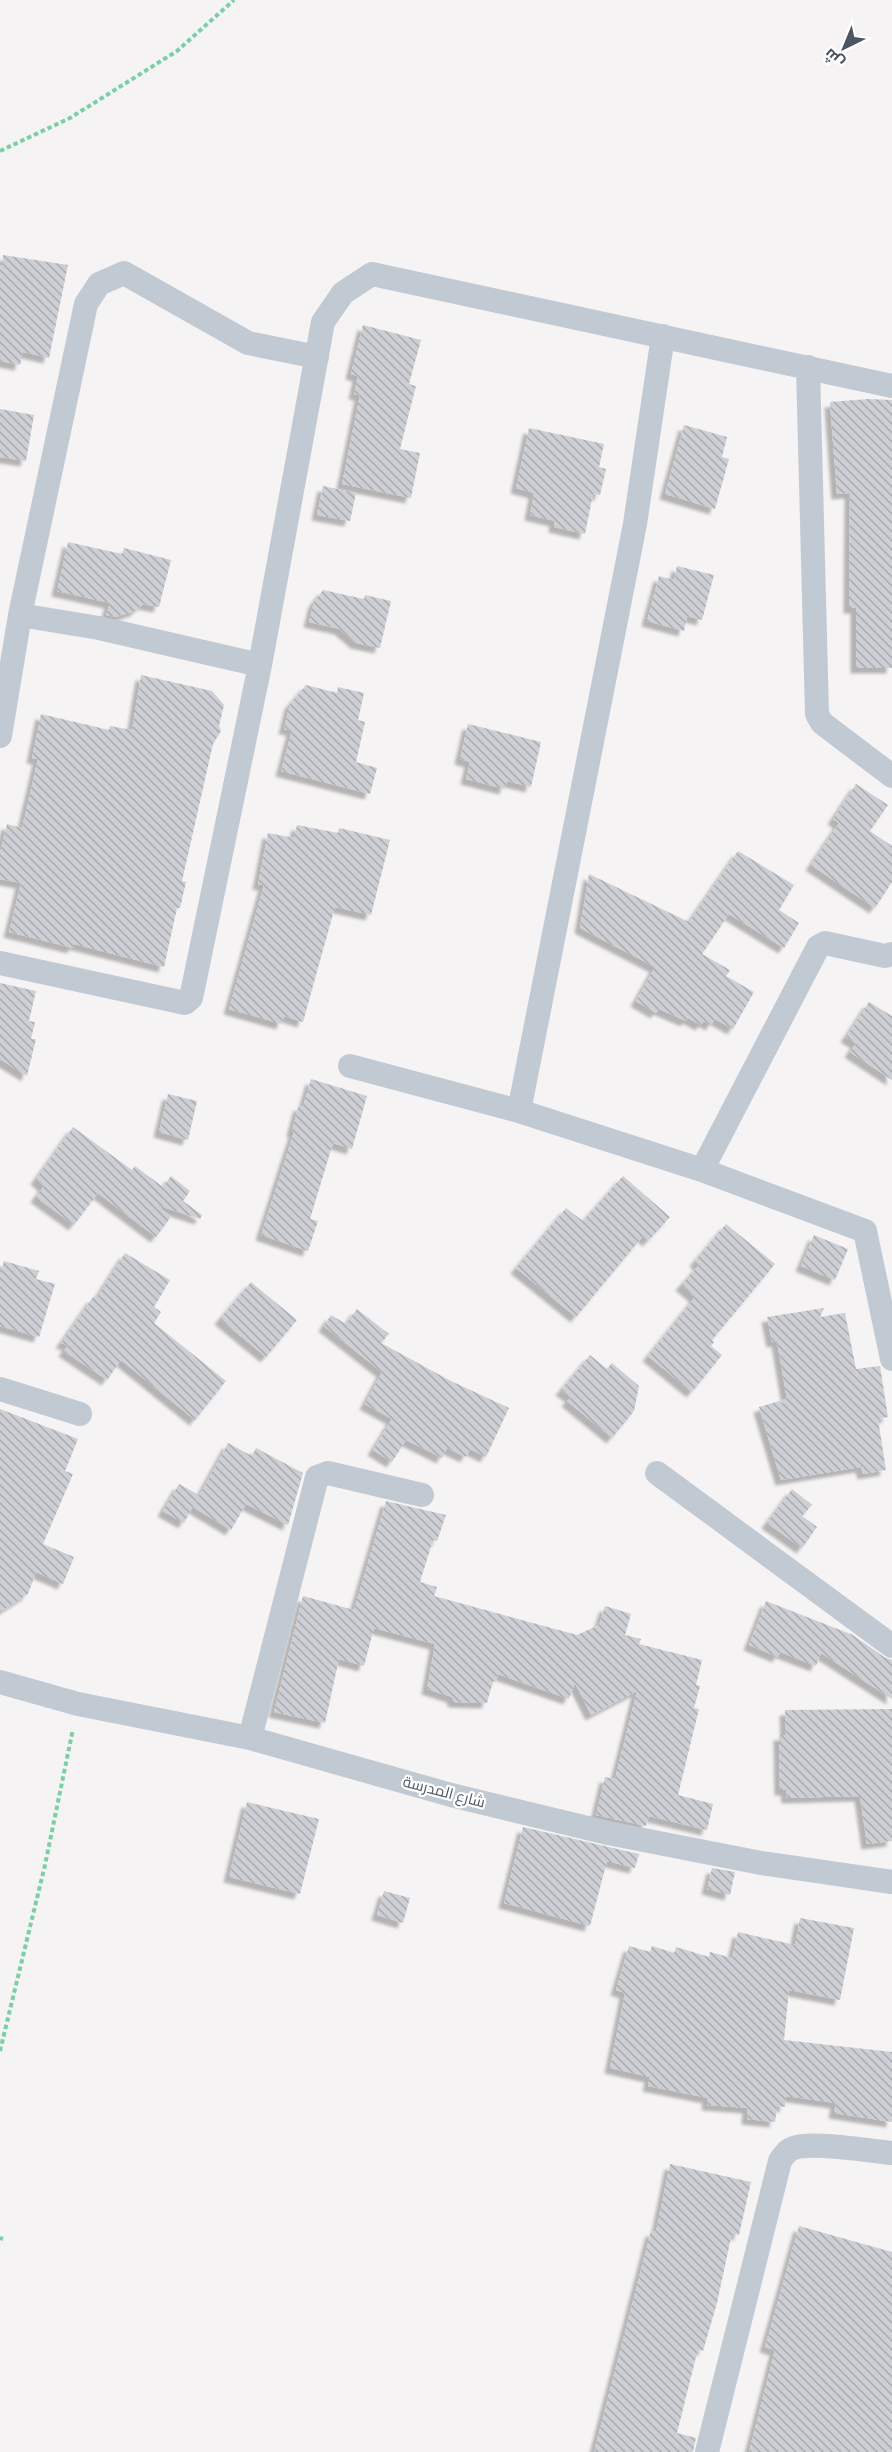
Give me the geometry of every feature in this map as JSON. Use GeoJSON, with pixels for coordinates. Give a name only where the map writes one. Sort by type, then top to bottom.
{"type":"FeatureCollection","features":[{"type":"Feature","properties":{"kind":"street"},"geometry":{"type":"LineString","coordinates":[[0,736],[20,615],[86,304],[99,284],[124,273],[248,343],[317,357]]}},
{"type":"Feature","properties":{"kind":"street"},"geometry":{"type":"LineString","coordinates":[[0,963],[185,1003],[191,998],[261,665],[323,322],[343,292],[372,274],[892,386]]}},
{"type":"Feature","properties":{"kind":"street"},"geometry":{"type":"LineString","coordinates":[[519,1111],[635,524],[663,336]]}},
{"type":"Feature","properties":{"kind":"street"},"geometry":{"type":"LineString","coordinates":[[807,367],[816,714],[822,723],[892,776]]}},
{"type":"Feature","properties":{"kind":"street"},"geometry":{"type":"LineString","coordinates":[[20,615],[99,628],[261,665]]}},
{"type":"Feature","properties":{"kind":"street"},"geometry":{"type":"LineString","coordinates":[[702,1170],[818,947],[825,943],[885,956],[892,954]]}},
{"type":"Feature","properties":{"kind":"street"},"geometry":{"type":"LineString","coordinates":[[350,1066],[519,1111],[702,1170],[865,1231],[892,1359]]}},
{"type":"Feature","properties":{"kind":"street"},"geometry":{"type":"LineString","coordinates":[[0,1389],[80,1414]]}},
{"type":"Feature","properties":{"kind":"street"},"geometry":{"type":"LineString","coordinates":[[250,1738],[317,1477],[328,1473],[422,1496]]}},
{"type":"Feature","properties":{"kind":"street"},"geometry":{"type":"LineString","coordinates":[[657,1473],[892,1646]]}},
{"type":"Feature","properties":{"kind":"street","name":"شارع المدرسة"},"geometry":{"type":"LineString","coordinates":[[0,1682],[78,1704],[250,1738],[451,1795],[608,1833],[760,1863],[892,1882]]}},
{"type":"Feature","properties":{"kind":"street"},"geometry":{"type":"LineString","coordinates":[[707,2452],[780,2161],[787,2152],[795,2147],[811,2146],[892,2153]]}},
{"type":"Feature","properties":{"kind":"path"},"geometry":{"type":"LineString","coordinates":[[0,151],[70,118],[177,51],[234,0]]}},
{"type":"Feature","properties":{"kind":"path"},"geometry":{"type":"LineString","coordinates":[[0,2051],[45,1865],[78,1704]]}},
{"type":"Feature","properties":{"kind":"building"},"geometry":{"type":"Polygon","coordinates":[[[3,255],[68,265],[49,358],[23,352],[20,365],[0,361],[0,265],[2,266],[3,255]]]}},
{"type":"Feature","properties":{"kind":"building"},"geometry":{"type":"Polygon","coordinates":[[[363,325],[421,340],[409,384],[416,386],[400,449],[420,453],[411,498],[342,484],[360,395],[354,394],[358,376],[351,374],[363,325]]]}},
{"type":"Feature","properties":{"kind":"building"},"geometry":{"type":"Polygon","coordinates":[[[892,400],[892,668],[856,668],[856,608],[849,608],[850,493],[837,494],[830,402],[892,400]]]}},
{"type":"Feature","properties":{"kind":"building"},"geometry":{"type":"Polygon","coordinates":[[[0,409],[34,415],[26,461],[0,457],[0,409]]]}},
{"type":"Feature","properties":{"kind":"building"},"geometry":{"type":"Polygon","coordinates":[[[684,425],[727,437],[722,457],[729,459],[715,509],[665,494],[684,425]]]}},
{"type":"Feature","properties":{"kind":"building"},"geometry":{"type":"Polygon","coordinates":[[[529,428],[604,444],[599,467],[606,469],[600,495],[593,494],[585,534],[554,527],[555,521],[530,515],[534,493],[516,488],[529,428]]]}},
{"type":"Feature","properties":{"kind":"building"},"geometry":{"type":"Polygon","coordinates":[[[323,486],[356,493],[350,521],[317,515],[323,486]]]}},
{"type":"Feature","properties":{"kind":"building"},"geometry":{"type":"Polygon","coordinates":[[[68,542],[122,554],[124,548],[171,560],[159,607],[143,604],[135,611],[116,617],[106,615],[110,603],[57,591],[68,542]]]}},
{"type":"Feature","properties":{"kind":"building"},"geometry":{"type":"Polygon","coordinates":[[[677,566],[714,575],[702,620],[687,616],[684,631],[647,621],[659,576],[674,580],[677,566]]]}},
{"type":"Feature","properties":{"kind":"building"},"geometry":{"type":"Polygon","coordinates":[[[323,590],[364,599],[365,595],[391,601],[380,648],[356,643],[340,629],[309,622],[314,602],[323,590]]]}},
{"type":"Feature","properties":{"kind":"building"},"geometry":{"type":"Polygon","coordinates":[[[141,675],[212,691],[224,705],[219,726],[221,731],[213,744],[182,881],[186,882],[180,908],[177,908],[164,967],[74,944],[73,948],[9,932],[21,883],[0,879],[0,853],[7,824],[22,828],[38,759],[32,758],[41,714],[109,730],[110,726],[132,730],[141,675]]]}},
{"type":"Feature","properties":{"kind":"building"},"geometry":{"type":"Polygon","coordinates":[[[306,685],[337,693],[338,687],[364,693],[358,720],[365,722],[356,762],[377,768],[370,794],[281,771],[292,730],[284,729],[290,704],[306,685]]]}},
{"type":"Feature","properties":{"kind":"building"},"geometry":{"type":"Polygon","coordinates":[[[468,724],[541,742],[531,787],[507,781],[505,789],[466,779],[470,762],[460,759],[468,724]]]}},
{"type":"Feature","properties":{"kind":"building"},"geometry":{"type":"Polygon","coordinates":[[[856,784],[888,805],[870,831],[892,846],[892,882],[875,908],[811,865],[839,823],[833,819],[856,784]]]}},
{"type":"Feature","properties":{"kind":"building"},"geometry":{"type":"Polygon","coordinates":[[[297,825],[338,833],[339,828],[390,840],[371,915],[335,907],[303,1022],[284,1016],[282,1024],[229,1009],[264,885],[258,884],[268,833],[294,838],[297,825]]]}},
{"type":"Feature","properties":{"kind":"building"},"geometry":{"type":"Polygon","coordinates":[[[738,851],[794,885],[779,910],[799,923],[784,948],[729,914],[702,954],[730,970],[726,976],[754,992],[733,1029],[715,1019],[711,1025],[704,1021],[701,1025],[688,1018],[686,1021],[659,1009],[656,1013],[636,1001],[655,967],[580,928],[589,874],[689,922],[738,851]]]}},
{"type":"Feature","properties":{"kind":"building"},"geometry":{"type":"Polygon","coordinates":[[[0,983],[36,991],[29,1021],[35,1022],[31,1039],[36,1039],[27,1076],[0,1059],[0,983]]]}},
{"type":"Feature","properties":{"kind":"building"},"geometry":{"type":"Polygon","coordinates":[[[869,1002],[892,1016],[892,1080],[850,1052],[856,1043],[846,1037],[869,1002]]]}},
{"type":"Feature","properties":{"kind":"building"},"geometry":{"type":"Polygon","coordinates":[[[311,1079],[367,1096],[352,1149],[333,1143],[310,1219],[318,1221],[308,1251],[261,1235],[294,1132],[292,1131],[299,1105],[303,1107],[311,1079]]]}},
{"type":"Feature","properties":{"kind":"building"},"geometry":{"type":"Polygon","coordinates":[[[168,1094],[197,1101],[188,1140],[159,1132],[168,1094]]]}},
{"type":"Feature","properties":{"kind":"building"},"geometry":{"type":"Polygon","coordinates":[[[73,1127],[132,1170],[135,1166],[163,1187],[171,1176],[190,1191],[183,1201],[202,1215],[200,1219],[157,1205],[171,1217],[156,1237],[98,1193],[74,1225],[36,1197],[44,1186],[36,1179],[73,1127]]]}},
{"type":"Feature","properties":{"kind":"building"},"geometry":{"type":"Polygon","coordinates":[[[623,1176],[670,1217],[648,1241],[643,1236],[576,1317],[516,1268],[566,1208],[583,1221],[623,1176]]]}},
{"type":"Feature","properties":{"kind":"building"},"geometry":{"type":"Polygon","coordinates":[[[726,1224],[775,1264],[712,1340],[714,1342],[711,1346],[722,1355],[692,1392],[648,1356],[695,1297],[681,1285],[699,1265],[695,1261],[726,1224]]]}},
{"type":"Feature","properties":{"kind":"building"},"geometry":{"type":"Polygon","coordinates":[[[814,1235],[848,1249],[835,1280],[801,1266],[814,1235]]]}},
{"type":"Feature","properties":{"kind":"building"},"geometry":{"type":"Polygon","coordinates":[[[125,1253],[170,1280],[154,1307],[161,1312],[154,1323],[226,1381],[195,1420],[121,1360],[107,1380],[64,1351],[68,1345],[61,1343],[93,1297],[96,1299],[125,1253]]]}},
{"type":"Feature","properties":{"kind":"building"},"geometry":{"type":"Polygon","coordinates":[[[4,1261],[39,1271],[36,1279],[55,1284],[39,1337],[0,1326],[0,1276],[4,1261]]]}},
{"type":"Feature","properties":{"kind":"building"},"geometry":{"type":"Polygon","coordinates":[[[251,1282],[297,1320],[266,1357],[220,1319],[251,1282]]]}},
{"type":"Feature","properties":{"kind":"building"},"geometry":{"type":"Polygon","coordinates":[[[824,1308],[820,1317],[845,1313],[856,1369],[880,1366],[888,1417],[878,1419],[886,1470],[863,1474],[861,1467],[781,1480],[759,1407],[779,1401],[783,1404],[782,1400],[787,1399],[777,1341],[772,1342],[767,1317],[824,1308]]]}},
{"type":"Feature","properties":{"kind":"building"},"geometry":{"type":"Polygon","coordinates":[[[357,1309],[389,1334],[381,1343],[451,1381],[509,1408],[486,1457],[470,1449],[466,1457],[447,1448],[442,1458],[406,1440],[392,1462],[373,1450],[392,1419],[365,1404],[382,1372],[324,1326],[331,1315],[346,1324],[357,1309]]]}},
{"type":"Feature","properties":{"kind":"building"},"geometry":{"type":"Polygon","coordinates":[[[590,1355],[607,1369],[612,1363],[639,1386],[634,1411],[612,1438],[567,1401],[571,1397],[561,1390],[590,1355]]]}},
{"type":"Feature","properties":{"kind":"building"},"geometry":{"type":"Polygon","coordinates":[[[0,1409],[78,1439],[65,1471],[73,1474],[43,1544],[74,1557],[63,1584],[36,1572],[28,1594],[0,1612],[0,1409]]]}},
{"type":"Feature","properties":{"kind":"building"},"geometry":{"type":"Polygon","coordinates":[[[228,1443],[252,1456],[256,1448],[303,1473],[288,1525],[246,1504],[231,1530],[193,1507],[228,1443]]]}},
{"type":"Feature","properties":{"kind":"building"},"geometry":{"type":"Polygon","coordinates":[[[179,1484],[199,1495],[184,1523],[163,1511],[179,1484]]]}},
{"type":"Feature","properties":{"kind":"building"},"geometry":{"type":"Polygon","coordinates":[[[792,1489],[812,1505],[802,1516],[817,1527],[802,1548],[767,1523],[792,1489]]]}},
{"type":"Feature","properties":{"kind":"building"},"geometry":{"type":"Polygon","coordinates":[[[386,1501],[446,1515],[437,1541],[433,1540],[420,1582],[437,1587],[434,1596],[577,1635],[599,1625],[605,1606],[631,1614],[625,1635],[641,1639],[639,1644],[702,1660],[696,1685],[700,1686],[694,1708],[699,1709],[678,1795],[713,1804],[707,1830],[649,1816],[646,1826],[596,1815],[605,1777],[615,1779],[637,1691],[591,1715],[575,1683],[569,1699],[498,1674],[496,1682],[493,1681],[487,1703],[454,1702],[452,1697],[427,1689],[435,1644],[374,1628],[364,1666],[339,1659],[325,1723],[274,1712],[303,1596],[354,1610],[386,1501]]]}},
{"type":"Feature","properties":{"kind":"building"},"geometry":{"type":"Polygon","coordinates":[[[766,1601],[853,1635],[892,1660],[892,1699],[821,1653],[816,1666],[780,1652],[778,1657],[749,1645],[766,1601]]]}},
{"type":"Feature","properties":{"kind":"building"},"geometry":{"type":"Polygon","coordinates":[[[892,1709],[892,1841],[867,1844],[860,1796],[787,1798],[786,1790],[780,1790],[779,1735],[786,1735],[785,1710],[892,1709]]]}},
{"type":"Feature","properties":{"kind":"building"},"geometry":{"type":"Polygon","coordinates":[[[247,1802],[319,1819],[300,1894],[229,1877],[247,1802]]]}},
{"type":"Feature","properties":{"kind":"building"},"geometry":{"type":"Polygon","coordinates":[[[523,1827],[639,1854],[635,1868],[607,1861],[590,1926],[504,1903],[523,1827]]]}},
{"type":"Feature","properties":{"kind":"building"},"geometry":{"type":"Polygon","coordinates":[[[712,1868],[735,1872],[730,1895],[707,1889],[712,1868]]]}},
{"type":"Feature","properties":{"kind":"building"},"geometry":{"type":"Polygon","coordinates":[[[384,1891],[410,1898],[403,1923],[377,1915],[384,1891]]]}},
{"type":"Feature","properties":{"kind":"building"},"geometry":{"type":"Polygon","coordinates":[[[800,1918],[854,1928],[840,2000],[789,1990],[784,2040],[892,2052],[892,2122],[834,2113],[836,2103],[786,2096],[785,2107],[777,2106],[775,2122],[747,2119],[748,2108],[707,2105],[708,2098],[648,2086],[650,2077],[610,2068],[625,1993],[616,1990],[629,1946],[650,1952],[652,1946],[674,1953],[676,1947],[709,1957],[710,1952],[732,1958],[738,1932],[795,1945],[800,1918]]]}},
{"type":"Feature","properties":{"kind":"building"},"geometry":{"type":"Polygon","coordinates":[[[670,2164],[751,2182],[739,2235],[732,2233],[717,2303],[703,2351],[698,2349],[677,2433],[696,2438],[693,2452],[594,2452],[651,2231],[656,2232],[670,2164]]]}},
{"type":"Feature","properties":{"kind":"building"},"geometry":{"type":"Polygon","coordinates":[[[799,2226],[892,2252],[892,2452],[749,2452],[775,2350],[765,2347],[799,2226]]]}}]}
